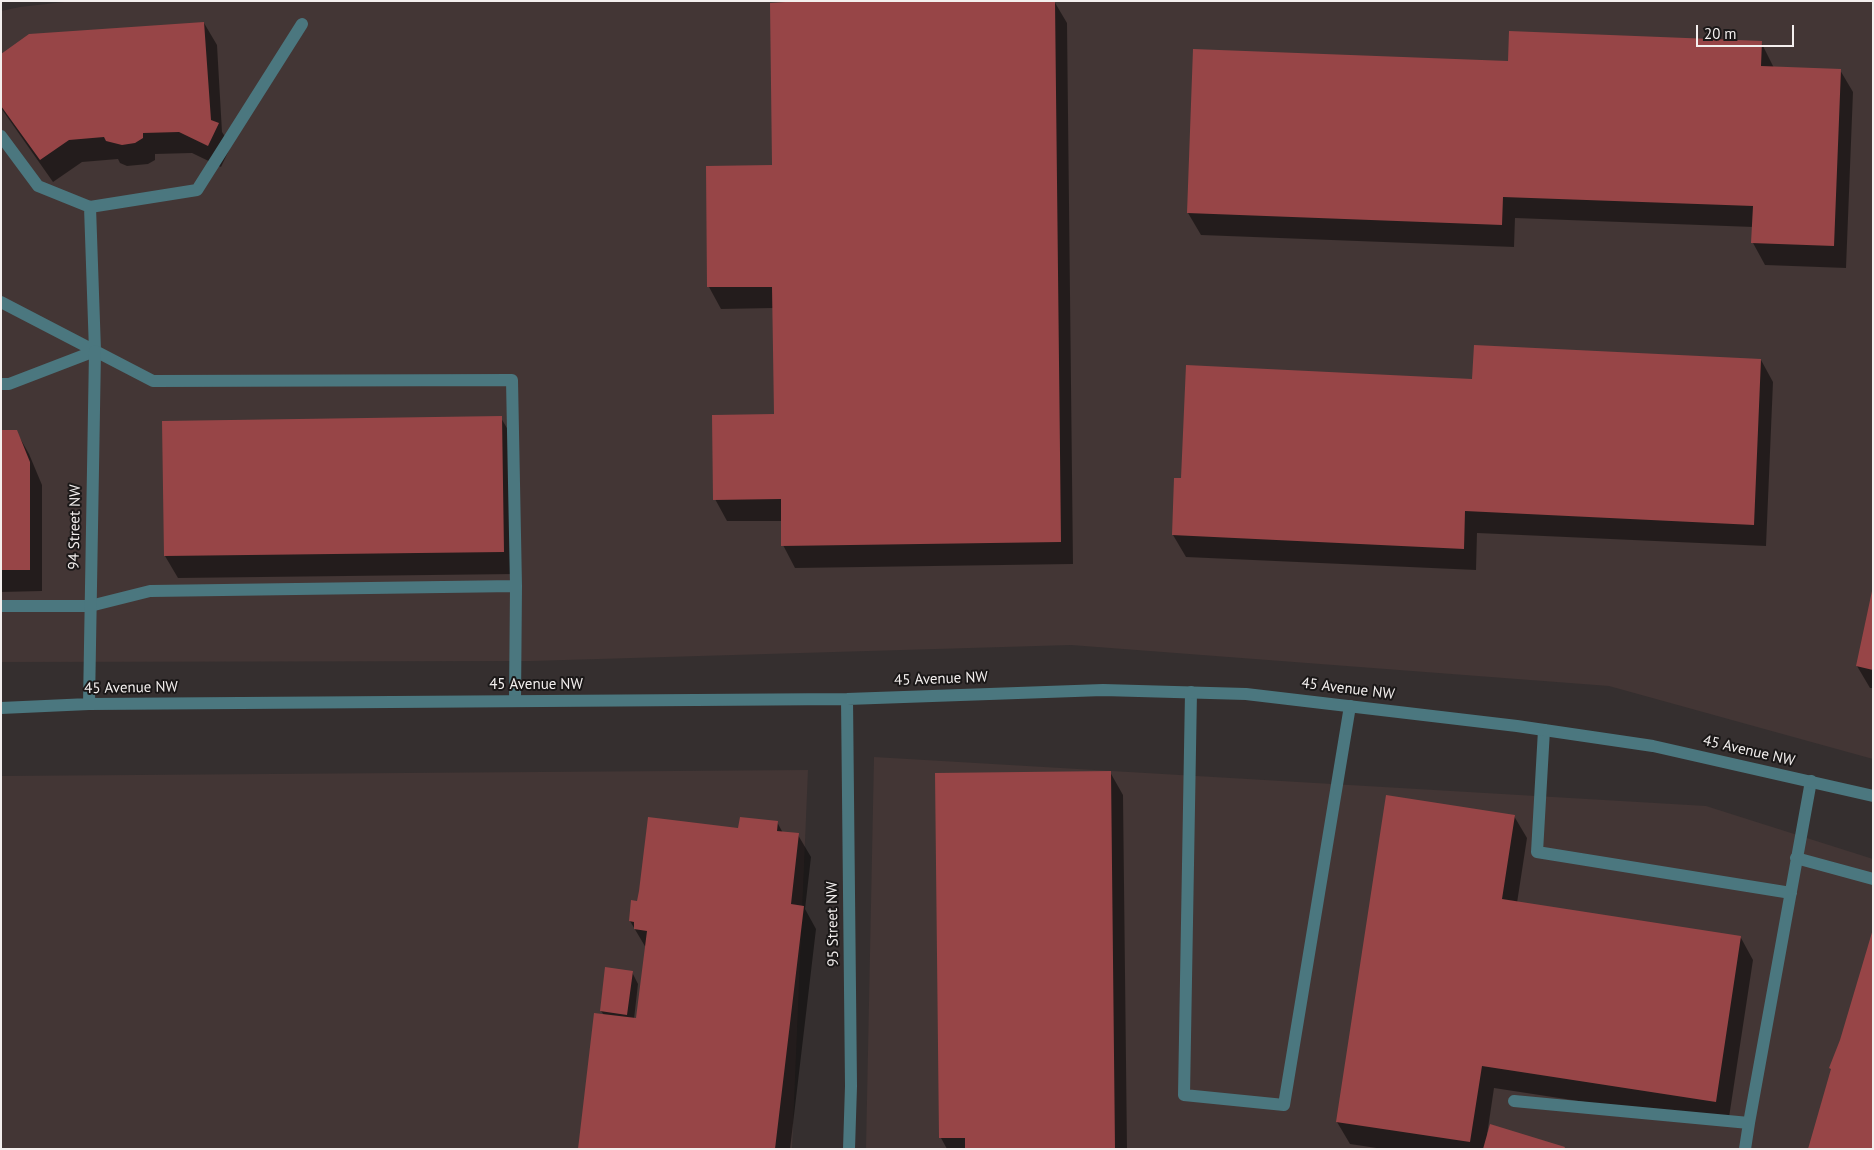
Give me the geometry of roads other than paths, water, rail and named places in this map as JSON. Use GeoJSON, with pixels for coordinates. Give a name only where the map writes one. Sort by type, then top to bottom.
{"type":"FeatureCollection","features":[{"type":"Feature","properties":{"kind":"street"},"geometry":{"type":"LineString","coordinates":[[1,136],[38,186],[90,207],[197,190],[302,24]]}},
{"type":"Feature","properties":{"kind":"street","name":"94 Street NW"},"geometry":{"type":"LineString","coordinates":[[89,704],[95,351],[90,207]]}},
{"type":"Feature","properties":{"kind":"street"},"geometry":{"type":"LineString","coordinates":[[1,302],[153,381],[512,380],[516,586],[515,701]]}},
{"type":"Feature","properties":{"kind":"street"},"geometry":{"type":"LineString","coordinates":[[1,384],[9,384],[95,351]]}},
{"type":"Feature","properties":{"kind":"street"},"geometry":{"type":"LineString","coordinates":[[1,606],[90,606],[150,591],[516,586]]}},
{"type":"Feature","properties":{"kind":"street","name":"45 Avenue NW"},"geometry":{"type":"LineString","coordinates":[[1,708],[89,704],[847,699],[1104,690],[1246,694],[1544,730],[1653,746],[1873,796]]}},
{"type":"Feature","properties":{"kind":"street"},"geometry":{"type":"LineString","coordinates":[[1191,692],[1184,1095],[1284,1105],[1350,706]]}},
{"type":"Feature","properties":{"kind":"street","name":"95 Street NW"},"geometry":{"type":"LineString","coordinates":[[847,699],[851,1086],[849,1149]]}},
{"type":"Feature","properties":{"kind":"street"},"geometry":{"type":"LineString","coordinates":[[1544,730],[1537,852],[1791,893]]}},
{"type":"Feature","properties":{"kind":"street"},"geometry":{"type":"LineString","coordinates":[[1744,1149],[1811,782]]}},
{"type":"Feature","properties":{"kind":"street"},"geometry":{"type":"LineString","coordinates":[[1796,858],[1873,879]]}},
{"type":"Feature","properties":{"kind":"street"},"geometry":{"type":"LineString","coordinates":[[1514,1100],[1749,1123]]}}]}
